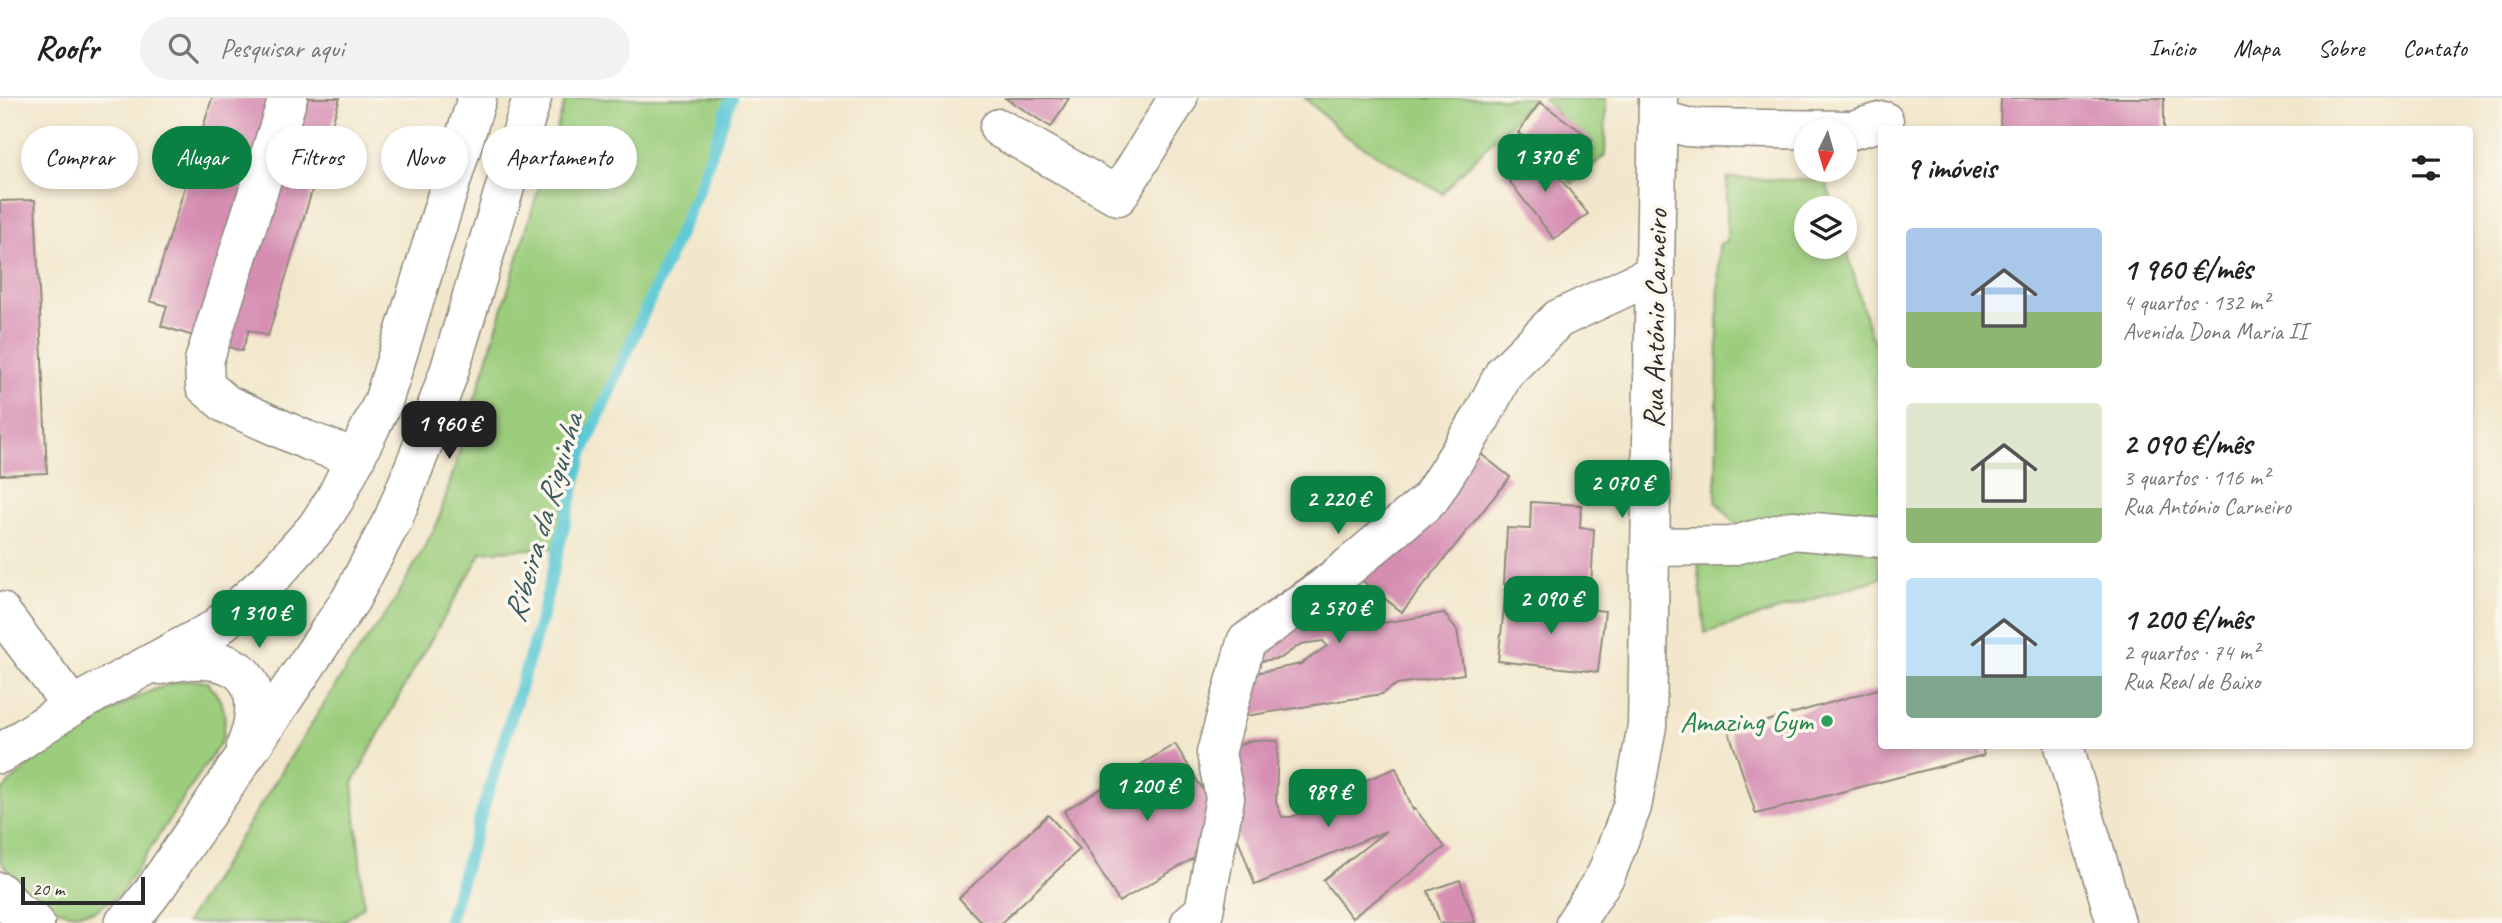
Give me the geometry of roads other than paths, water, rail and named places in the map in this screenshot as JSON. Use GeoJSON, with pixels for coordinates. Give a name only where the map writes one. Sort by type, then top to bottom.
{"type":"FeatureCollection","features":[{"type":"Feature","properties":{"kind":"street"},"geometry":{"type":"LineString","coordinates":[[288,98],[204,361],[205,386],[226,404],[306,440],[356,458]]}},
{"type":"Feature","properties":{"kind":"street"},"geometry":{"type":"LineString","coordinates":[[0,754],[72,706],[215,629],[269,580],[316,528],[335,499],[383,402],[477,98]]}},
{"type":"Feature","properties":{"kind":"street"},"geometry":{"type":"LineString","coordinates":[[124,923],[137,912],[157,886],[351,599],[394,517],[425,442],[449,372],[532,98]]}},
{"type":"Feature","properties":{"kind":"street"},"geometry":{"type":"LineString","coordinates":[[999,128],[1118,196],[1178,98]]}},
{"type":"Feature","properties":{"kind":"street"},"geometry":{"type":"LineString","coordinates":[[1658,108],[1687,127],[1703,128],[1852,130],[1885,116]]}},
{"type":"Feature","properties":{"kind":"street","name":"Rua António Carneiro"},"geometry":{"type":"LineString","coordinates":[[1575,923],[1605,875],[1632,807],[1647,726],[1658,108]]}},
{"type":"Feature","properties":{"kind":"street"},"geometry":{"type":"LineString","coordinates":[[1190,923],[1204,911],[1225,798],[1216,753],[1246,642],[1322,589],[1430,499],[1481,418],[1504,373],[1558,318],[1656,273]]}},
{"type":"Feature","properties":{"kind":"street"},"geometry":{"type":"LineString","coordinates":[[1651,547],[1731,546],[1792,530],[1878,538]]}},
{"type":"Feature","properties":{"kind":"street"},"geometry":{"type":"LineString","coordinates":[[0,611],[72,706]]}},
{"type":"Feature","properties":{"kind":"street"},"geometry":{"type":"LineString","coordinates":[[137,671],[200,658],[228,663],[247,679],[256,699],[254,724],[239,764]]}},
{"type":"Feature","properties":{"kind":"street"},"geometry":{"type":"LineString","coordinates":[[2065,749],[2116,923]]}},
{"type":"Feature","properties":{"kind":"street"},"geometry":{"type":"LineString","coordinates":[[0,892],[16,911],[35,923]]}},
{"type":"Feature","properties":{"kind":"waterway","name":"Ribeira da Riguinha"},"geometry":{"type":"LineString","coordinates":[[448,923],[540,623],[582,454],[699,188],[731,98]]}},
{"type":"Feature","properties":{"kind":"place","name":"Amazing Gym"},"geometry":{"type":"Point","coordinates":[1827,721]}}]}
